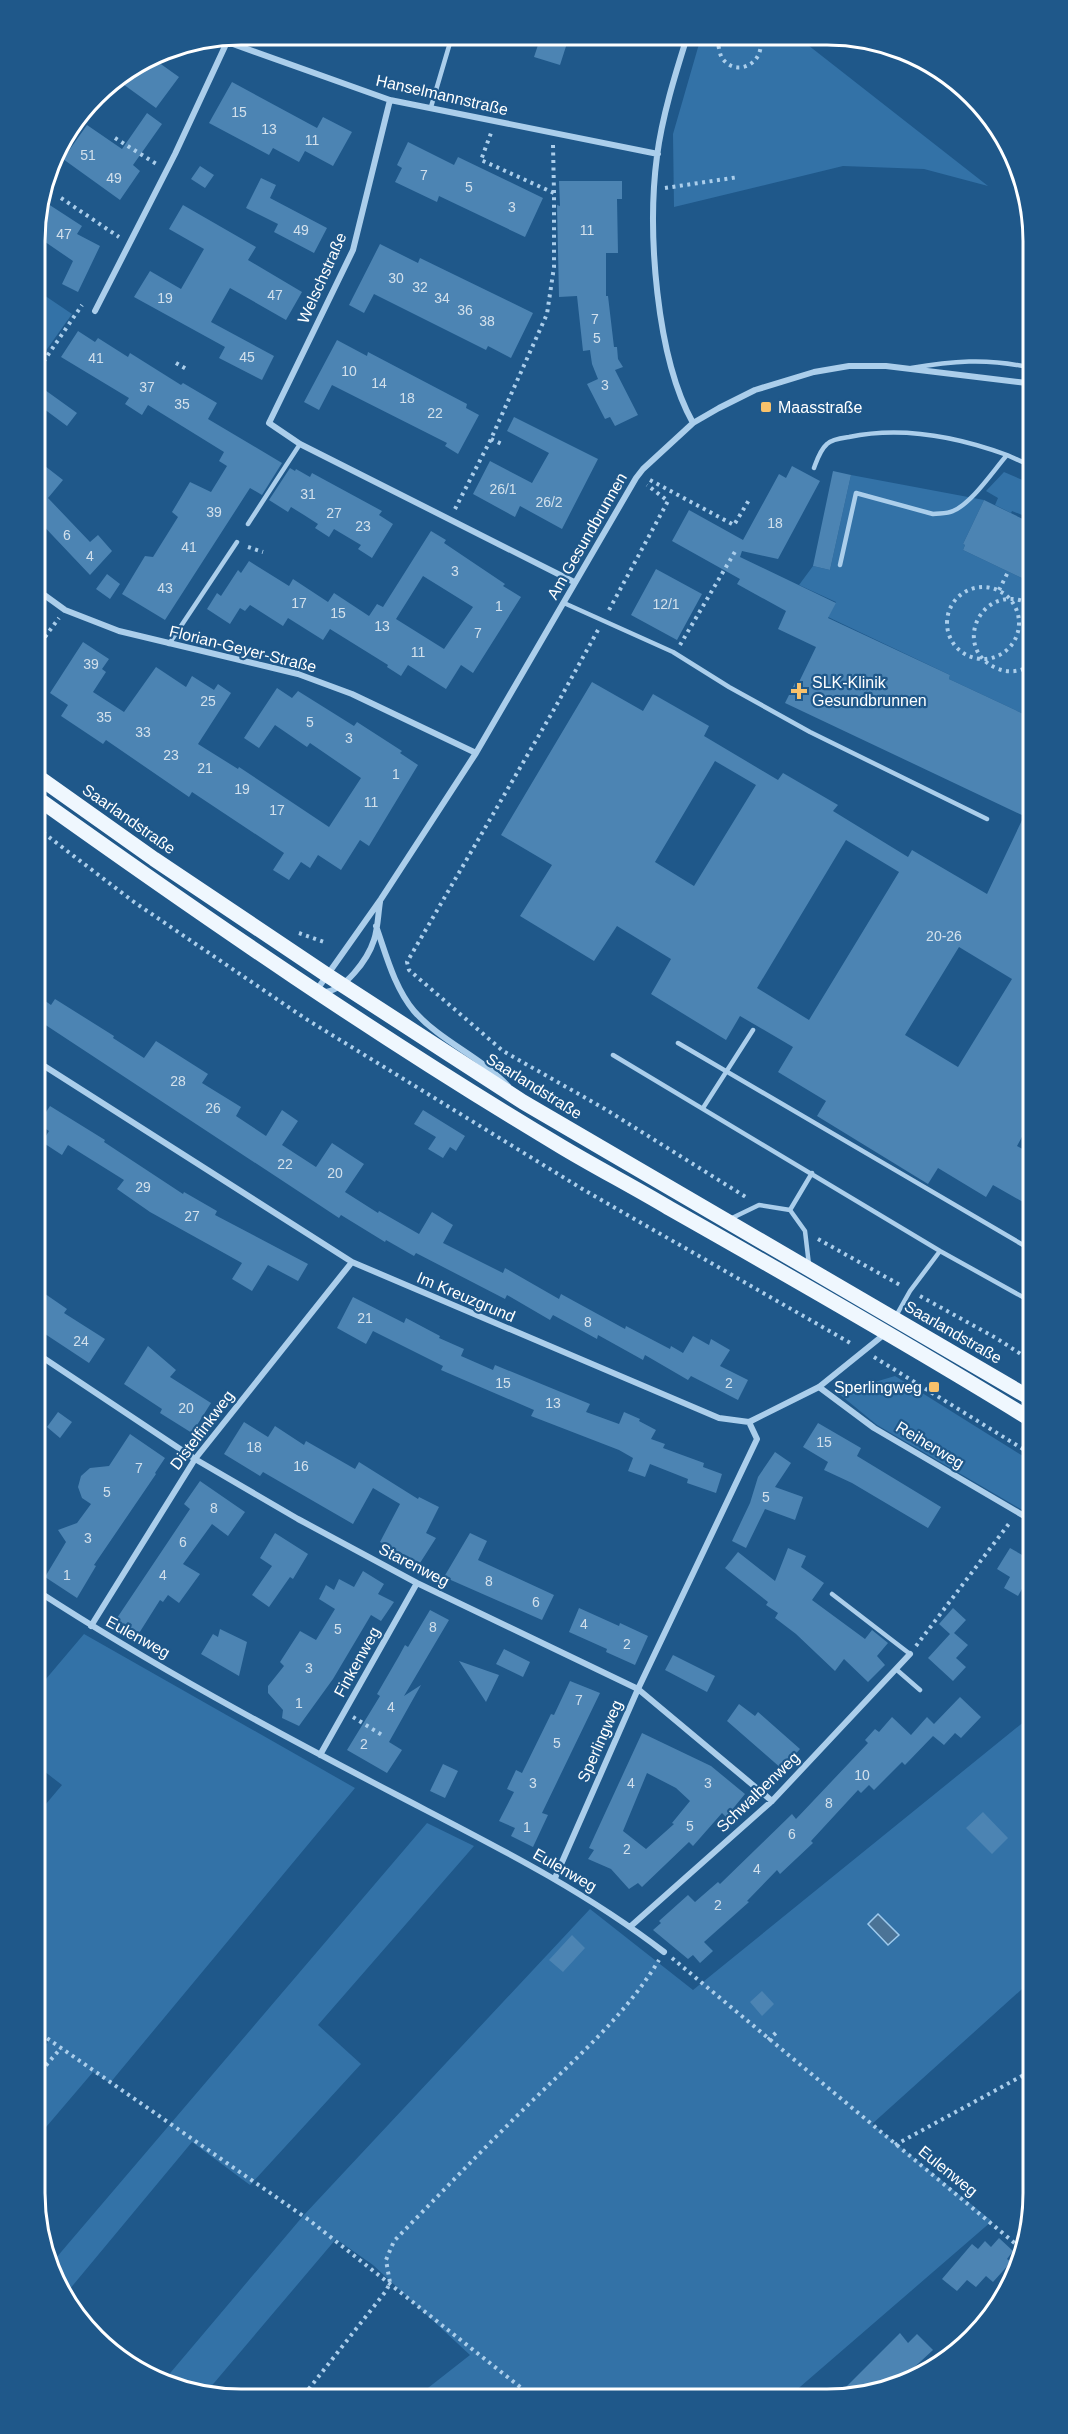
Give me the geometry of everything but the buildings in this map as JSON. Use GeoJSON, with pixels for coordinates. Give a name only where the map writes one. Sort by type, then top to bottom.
{"type":"FeatureCollection","features":[{"type":"Feature","properties":{"kind":"main road","name":"Saarlandstraße"},"geometry":{"type":"LineString","coordinates":[[45,782],[154,859],[327,975],[523,1102],[1023,1394]]}},
{"type":"Feature","properties":{"kind":"main road","name":"Saarlandstraße"},"geometry":{"type":"LineString","coordinates":[[45,804],[316,992],[564,1148],[886,1333],[1023,1415]]}},
{"type":"Feature","properties":{"kind":"street","name":"Hanselmannstraße"},"geometry":{"type":"LineString","coordinates":[[236,45],[390,100],[657,154]]}},
{"type":"Feature","properties":{"kind":"street"},"geometry":{"type":"LineString","coordinates":[[689,45],[678,67],[657,154],[654,187],[654,265],[669,362],[681,402],[693,423]]}},
{"type":"Feature","properties":{"kind":"street"},"geometry":{"type":"LineString","coordinates":[[95,311],[166,171],[225,46]]}},
{"type":"Feature","properties":{"kind":"street","name":"Welschstraße"},"geometry":{"type":"LineString","coordinates":[[390,100],[353,250],[268,423],[300,444],[574,582]]}},
{"type":"Feature","properties":{"kind":"street","name":"Am Gesundbrunnen"},"geometry":{"type":"LineString","coordinates":[[316,992],[381,899],[476,753],[638,476],[693,423],[755,390],[814,372],[849,366],[911,368],[1023,384]]}},
{"type":"Feature","properties":{"kind":"street","name":"Florian-Geyer-Straße"},"geometry":{"type":"LineString","coordinates":[[45,596],[65,610],[119,631],[298,674],[352,694],[476,753]]}},
{"type":"Feature","properties":{"kind":"street","name":"Am Gesundbrunnen"},"geometry":{"type":"LineString","coordinates":[[343,985],[353,976],[374,941],[381,899]]}},
{"type":"Feature","properties":{"kind":"street","name":"Am Gesundbrunnen"},"geometry":{"type":"LineString","coordinates":[[376,926],[392,972],[414,1011],[438,1032],[498,1075],[523,1102]]}},
{"type":"Feature","properties":{"kind":"street"},"geometry":{"type":"LineString","coordinates":[[316,992],[326,993],[343,985]]}},
{"type":"Feature","properties":{"kind":"street","name":"Im Kreuzgrund"},"geometry":{"type":"LineString","coordinates":[[45,1066],[351,1262],[693,1408],[719,1418],[749,1422]]}},
{"type":"Feature","properties":{"kind":"street","name":"Distelfinkweg"},"geometry":{"type":"LineString","coordinates":[[91,1626],[195,1459],[351,1262]]}},
{"type":"Feature","properties":{"kind":"street"},"geometry":{"type":"LineString","coordinates":[[749,1422],[819,1387],[886,1333],[894,1319]]}},
{"type":"Feature","properties":{"kind":"street","name":"Starenweg"},"geometry":{"type":"LineString","coordinates":[[45,1359],[195,1459],[298,1519],[417,1583],[638,1689],[772,1802]]}},
{"type":"Feature","properties":{"kind":"street","name":"Reiherweg"},"geometry":{"type":"LineString","coordinates":[[819,1387],[874,1428],[1023,1516]]}},
{"type":"Feature","properties":{"kind":"street","name":"Sperlingweg"},"geometry":{"type":"LineString","coordinates":[[555,1878],[638,1689],[757,1439],[749,1422]]}},
{"type":"Feature","properties":{"kind":"street","name":"Finkenweg"},"geometry":{"type":"LineString","coordinates":[[320,1755],[417,1583]]}},
{"type":"Feature","properties":{"kind":"street","name":"Eulenweg"},"geometry":{"type":"LineString","coordinates":[[45,1596],[91,1626],[320,1755],[555,1878],[631,1926],[664,1952]]}},
{"type":"Feature","properties":{"kind":"street","name":"Schwalbenweg"},"geometry":{"type":"LineString","coordinates":[[631,1926],[772,1802],[910,1654]]}},
{"type":"Feature","properties":{"kind":"lane"},"geometry":{"type":"LineString","coordinates":[[430,107],[449,45]]}},
{"type":"Feature","properties":{"kind":"lane"},"geometry":{"type":"LineString","coordinates":[[911,368],[963,360],[992,361],[1023,366]]}},
{"type":"Feature","properties":{"kind":"lane"},"geometry":{"type":"LineString","coordinates":[[814,468],[821,451],[828,442],[864,434],[912,434],[951,439],[980,445],[1023,462]]}},
{"type":"Feature","properties":{"kind":"lane"},"geometry":{"type":"LineString","coordinates":[[248,524],[300,444]]}},
{"type":"Feature","properties":{"kind":"lane"},"geometry":{"type":"LineString","coordinates":[[840,565],[856,493],[933,514],[953,511],[966,502],[1007,455]]}},
{"type":"Feature","properties":{"kind":"lane"},"geometry":{"type":"LineString","coordinates":[[169,644],[237,542]]}},
{"type":"Feature","properties":{"kind":"lane"},"geometry":{"type":"LineString","coordinates":[[564,603],[673,652],[729,687],[810,732],[987,819]]}},
{"type":"Feature","properties":{"kind":"lane"},"geometry":{"type":"LineString","coordinates":[[703,1108],[753,1030]]}},
{"type":"Feature","properties":{"kind":"lane"},"geometry":{"type":"LineString","coordinates":[[678,1043],[1023,1245]]}},
{"type":"Feature","properties":{"kind":"lane"},"geometry":{"type":"LineString","coordinates":[[613,1055],[940,1251],[1023,1297]]}},
{"type":"Feature","properties":{"kind":"lane"},"geometry":{"type":"LineString","coordinates":[[790,1210],[812,1173]]}},
{"type":"Feature","properties":{"kind":"lane"},"geometry":{"type":"LineString","coordinates":[[728,1220],[759,1205],[790,1210],[805,1232],[810,1268]]}},
{"type":"Feature","properties":{"kind":"lane"},"geometry":{"type":"LineString","coordinates":[[894,1319],[910,1291],[940,1251]]}},
{"type":"Feature","properties":{"kind":"lane"},"geometry":{"type":"LineString","coordinates":[[832,1594],[910,1654]]}},
{"type":"Feature","properties":{"kind":"lane"},"geometry":{"type":"LineString","coordinates":[[897,1670],[920,1690]]}},
{"type":"Feature","properties":{"kind":"path"},"geometry":{"type":"LineString","coordinates":[[718,45],[721,58],[732,66],[746,67],[757,60],[762,45]]}},
{"type":"Feature","properties":{"kind":"path"},"geometry":{"type":"LineString","coordinates":[[495,121],[481,160],[554,193]]}},
{"type":"Feature","properties":{"kind":"path"},"geometry":{"type":"LineString","coordinates":[[449,520],[491,439],[547,314],[554,267],[553,132]]}},
{"type":"Feature","properties":{"kind":"path"},"geometry":{"type":"LineString","coordinates":[[115,138],[166,171]]}},
{"type":"Feature","properties":{"kind":"path"},"geometry":{"type":"LineString","coordinates":[[668,177],[668,199]]}},
{"type":"Feature","properties":{"kind":"path"},"geometry":{"type":"LineString","coordinates":[[654,187],[668,188],[739,177]]}},
{"type":"Feature","properties":{"kind":"path"},"geometry":{"type":"LineString","coordinates":[[61,198],[130,244]]}},
{"type":"Feature","properties":{"kind":"path"},"geometry":{"type":"LineString","coordinates":[[45,359],[83,303]]}},
{"type":"Feature","properties":{"kind":"path"},"geometry":{"type":"LineString","coordinates":[[176,363],[188,370]]}},
{"type":"Feature","properties":{"kind":"path"},"geometry":{"type":"LineString","coordinates":[[491,439],[502,444]]}},
{"type":"Feature","properties":{"kind":"path"},"geometry":{"type":"LineString","coordinates":[[638,476],[734,525],[749,500]]}},
{"type":"Feature","properties":{"kind":"path"},"geometry":{"type":"LineString","coordinates":[[638,476],[669,501],[550,716],[407,962],[409,970],[503,1051],[605,1109],[759,1205]]}},
{"type":"Feature","properties":{"kind":"path"},"geometry":{"type":"LineString","coordinates":[[673,652],[680,646],[698,618],[736,550]]}},
{"type":"Feature","properties":{"kind":"path"},"geometry":{"type":"LineString","coordinates":[[999,590],[1008,572]]}},
{"type":"Feature","properties":{"kind":"path"},"geometry":{"type":"LineString","coordinates":[[1023,602],[1011,598],[999,590],[984,586],[964,592],[950,608],[947,617],[950,638],[969,656],[983,659],[1000,670],[1010,672],[1023,668]]}},
{"type":"Feature","properties":{"kind":"path"},"geometry":{"type":"LineString","coordinates":[[983,659],[974,640],[977,620],[991,604],[1011,598]]}},
{"type":"Feature","properties":{"kind":"path"},"geometry":{"type":"LineString","coordinates":[[983,659],[1003,653],[1017,638],[1020,618],[1011,598]]}},
{"type":"Feature","properties":{"kind":"path"},"geometry":{"type":"LineString","coordinates":[[45,637],[65,610]]}},
{"type":"Feature","properties":{"kind":"path"},"geometry":{"type":"LineString","coordinates":[[45,834],[134,902],[306,1019],[584,1190],[865,1352],[1023,1450]]}},
{"type":"Feature","properties":{"kind":"path"},"geometry":{"type":"LineString","coordinates":[[805,1232],[996,1338],[1023,1355]]}},
{"type":"Feature","properties":{"kind":"path"},"geometry":{"type":"LineString","coordinates":[[910,1654],[1018,1513]]}},
{"type":"Feature","properties":{"kind":"path"},"geometry":{"type":"LineString","coordinates":[[344,1712],[382,1735]]}},
{"type":"Feature","properties":{"kind":"path"},"geometry":{"type":"LineString","coordinates":[[309,2389],[386,2291],[390,2283],[386,2260],[394,2241],[482,2150],[608,2026],[643,1987],[664,1952]]}},
{"type":"Feature","properties":{"kind":"path","name":"Eulenweg"},"geometry":{"type":"LineString","coordinates":[[664,1952],[1016,2244]]}},
{"type":"Feature","properties":{"kind":"path"},"geometry":{"type":"LineString","coordinates":[[768,2040],[778,2031]]}},
{"type":"Feature","properties":{"kind":"path"},"geometry":{"type":"LineString","coordinates":[[45,2037],[309,2220],[523,2389]]}},
{"type":"Feature","properties":{"kind":"path"},"geometry":{"type":"LineString","coordinates":[[45,2066],[61,2048]]}},
{"type":"Feature","properties":{"kind":"path"},"geometry":{"type":"LineString","coordinates":[[895,2145],[1023,2075]]}},
{"type":"Feature","properties":{"kind":"shaded area"},"geometry":{"type":"Polygon","coordinates":[[[699,45],[808,45],[988,186],[924,169],[843,166],[674,207],[673,134],[699,45]]]}},
{"type":"Feature","properties":{"kind":"shaded area"},"geometry":{"type":"Polygon","coordinates":[[[45,296],[72,314],[45,352],[45,296]]]}},
{"type":"Feature","properties":{"kind":"shaded area"},"geometry":{"type":"Polygon","coordinates":[[[1004,472],[1023,480],[1023,515],[1012,511],[1011,513],[995,505],[998,498],[986,491],[1004,472]]]}},
{"type":"Feature","properties":{"kind":"shaded area"},"geometry":{"type":"Polygon","coordinates":[[[851,475],[984,500],[963,544],[965,545],[963,550],[1023,579],[1023,714],[949,679],[950,675],[828,617],[836,602],[799,585],[813,566],[830,570],[851,475]]]}},
{"type":"Feature","properties":{"kind":"shaded area"},"geometry":{"type":"Polygon","coordinates":[[[895,1376],[1023,1456],[1023,1510],[877,1425],[838,1393],[895,1376]]]}},
{"type":"Feature","properties":{"kind":"shaded area"},"geometry":{"type":"Polygon","coordinates":[[[84,1634],[355,1788],[110,2083],[93,2072],[45,2128],[45,2046],[49,2041],[45,2038],[45,1805],[62,1785],[45,1772],[45,1680],[84,1634]]]}},
{"type":"Feature","properties":{"kind":"shaded area"},"geometry":{"type":"Polygon","coordinates":[[[1023,1722],[1023,1988],[872,2124],[992,2221],[798,2389],[427,2389],[470,2355],[373,2265],[336,2239],[211,2386],[169,2375],[303,2216],[590,1909],[693,1990],[1023,1722]]]}},
{"type":"Feature","properties":{"kind":"shaded area"},"geometry":{"type":"Polygon","coordinates":[[[427,1823],[474,1846],[318,2025],[361,2064],[250,2185],[192,2142],[70,2289],[56,2257],[427,1823]]]}},
{"type":"Feature","properties":{"kind":"shaded area"},"geometry":{"type":"Polygon","coordinates":[[[878,1914],[899,1935],[888,1945],[868,1924],[878,1914]]]}},
{"type":"Feature","properties":{"kind":"place","name":"Maasstraße"},"geometry":{"type":"Point","coordinates":[766,407]}},
{"type":"Feature","properties":{"kind":"place","name":"SLK-Klinik Gesundbrunnen"},"geometry":{"type":"Point","coordinates":[799,691]}},
{"type":"Feature","properties":{"kind":"place","name":"Sperlingweg"},"geometry":{"type":"Point","coordinates":[934,1387]}}]}
